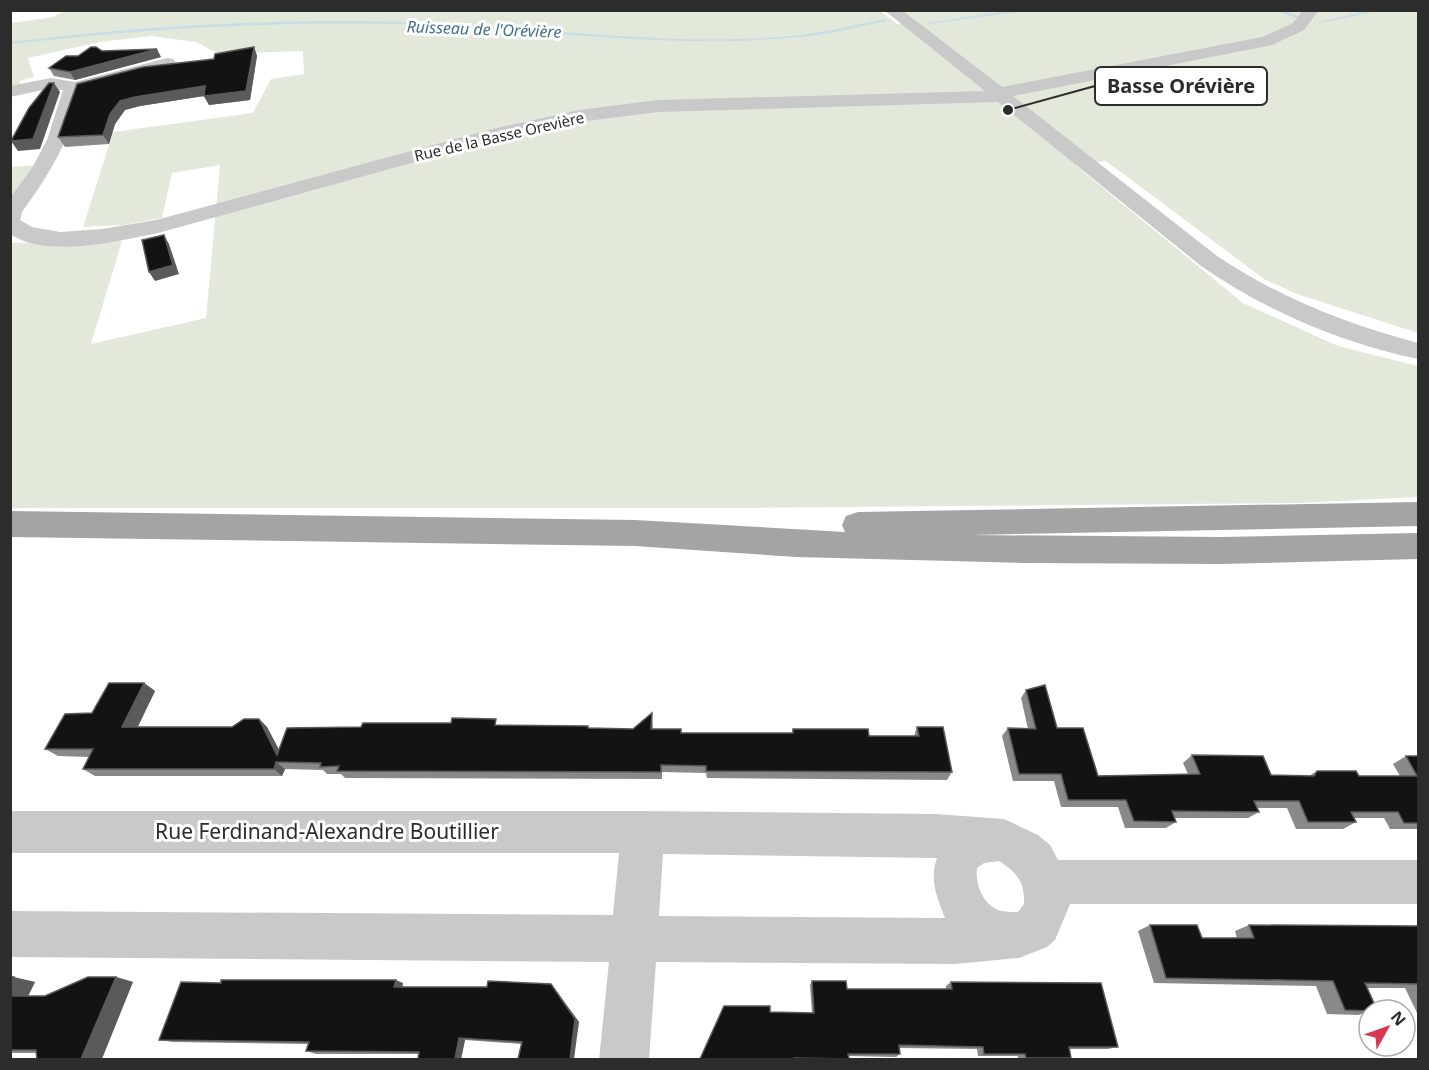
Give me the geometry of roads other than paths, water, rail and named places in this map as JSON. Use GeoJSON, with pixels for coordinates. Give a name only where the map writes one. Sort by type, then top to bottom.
{"type":"FeatureCollection","features":[{"type":"Feature","properties":{"kind":"main road"},"geometry":{"type":"LineString","coordinates":[[635,533],[691,528],[1419,514]]}},
{"type":"Feature","properties":{"kind":"main road"},"geometry":{"type":"LineString","coordinates":[[10,524],[635,533],[719,541],[1003,550],[1297,550],[1419,546]]}},
{"type":"Feature","properties":{"kind":"main road"},"geometry":{"type":"LineString","coordinates":[[10,543],[81,543],[226,526]]}},
{"type":"Feature","properties":{"kind":"street"},"geometry":{"type":"LineString","coordinates":[[891,10],[1209,261],[1241,283],[1282,305],[1339,328],[1419,351]]}},
{"type":"Feature","properties":{"kind":"street","name":"Rue de la Basse Orevière"},"geometry":{"type":"LineString","coordinates":[[73,88],[60,138],[41,172],[11,212],[10,220],[19,231],[41,236],[78,238],[158,226],[499,133],[579,116],[657,106],[1000,94],[1266,41],[1296,30],[1311,10]]}},
{"type":"Feature","properties":{"kind":"street"},"geometry":{"type":"LineString","coordinates":[[10,92],[56,84],[68,84],[73,88],[133,80],[167,63]]}},
{"type":"Feature","properties":{"kind":"street"},"geometry":{"type":"LineString","coordinates":[[624,1059],[643,831]]}},
{"type":"Feature","properties":{"kind":"street","name":"Rue Ferdinand-Alexandre Boutillier"},"geometry":{"type":"LineString","coordinates":[[10,832],[643,831],[936,836],[981,840]]}},
{"type":"Feature","properties":{"kind":"street"},"geometry":{"type":"LineString","coordinates":[[10,934],[955,941],[1005,936],[1029,933],[1040,923],[1048,905],[1045,882],[1035,862],[1018,847],[999,839],[981,840],[967,846],[959,857],[954,872],[956,889],[962,905],[973,919],[988,930],[1005,936]]}},
{"type":"Feature","properties":{"kind":"street"},"geometry":{"type":"LineString","coordinates":[[1045,882],[1419,882]]}},
{"type":"Feature","properties":{"kind":"waterway","name":"Ruisseau de l'Orévière"},"geometry":{"type":"LineString","coordinates":[[929,23],[1028,10]]}},
{"type":"Feature","properties":{"kind":"waterway","name":"Ruisseau de l'Orévière"},"geometry":{"type":"LineString","coordinates":[[1276,10],[1297,17]]}},
{"type":"Feature","properties":{"kind":"waterway","name":"Ruisseau de l'Orévière"},"geometry":{"type":"LineString","coordinates":[[1320,22],[1381,10]]}},
{"type":"Feature","properties":{"kind":"waterway","name":"Ruisseau de l'Orévière"},"geometry":{"type":"LineString","coordinates":[[10,43],[168,28],[327,22],[432,24],[648,38],[735,40],[805,35],[885,20]]}},
{"type":"Feature","properties":{"kind":"place","name":"Basse Orévière"},"geometry":{"type":"Point","coordinates":[1008,110]}}]}
